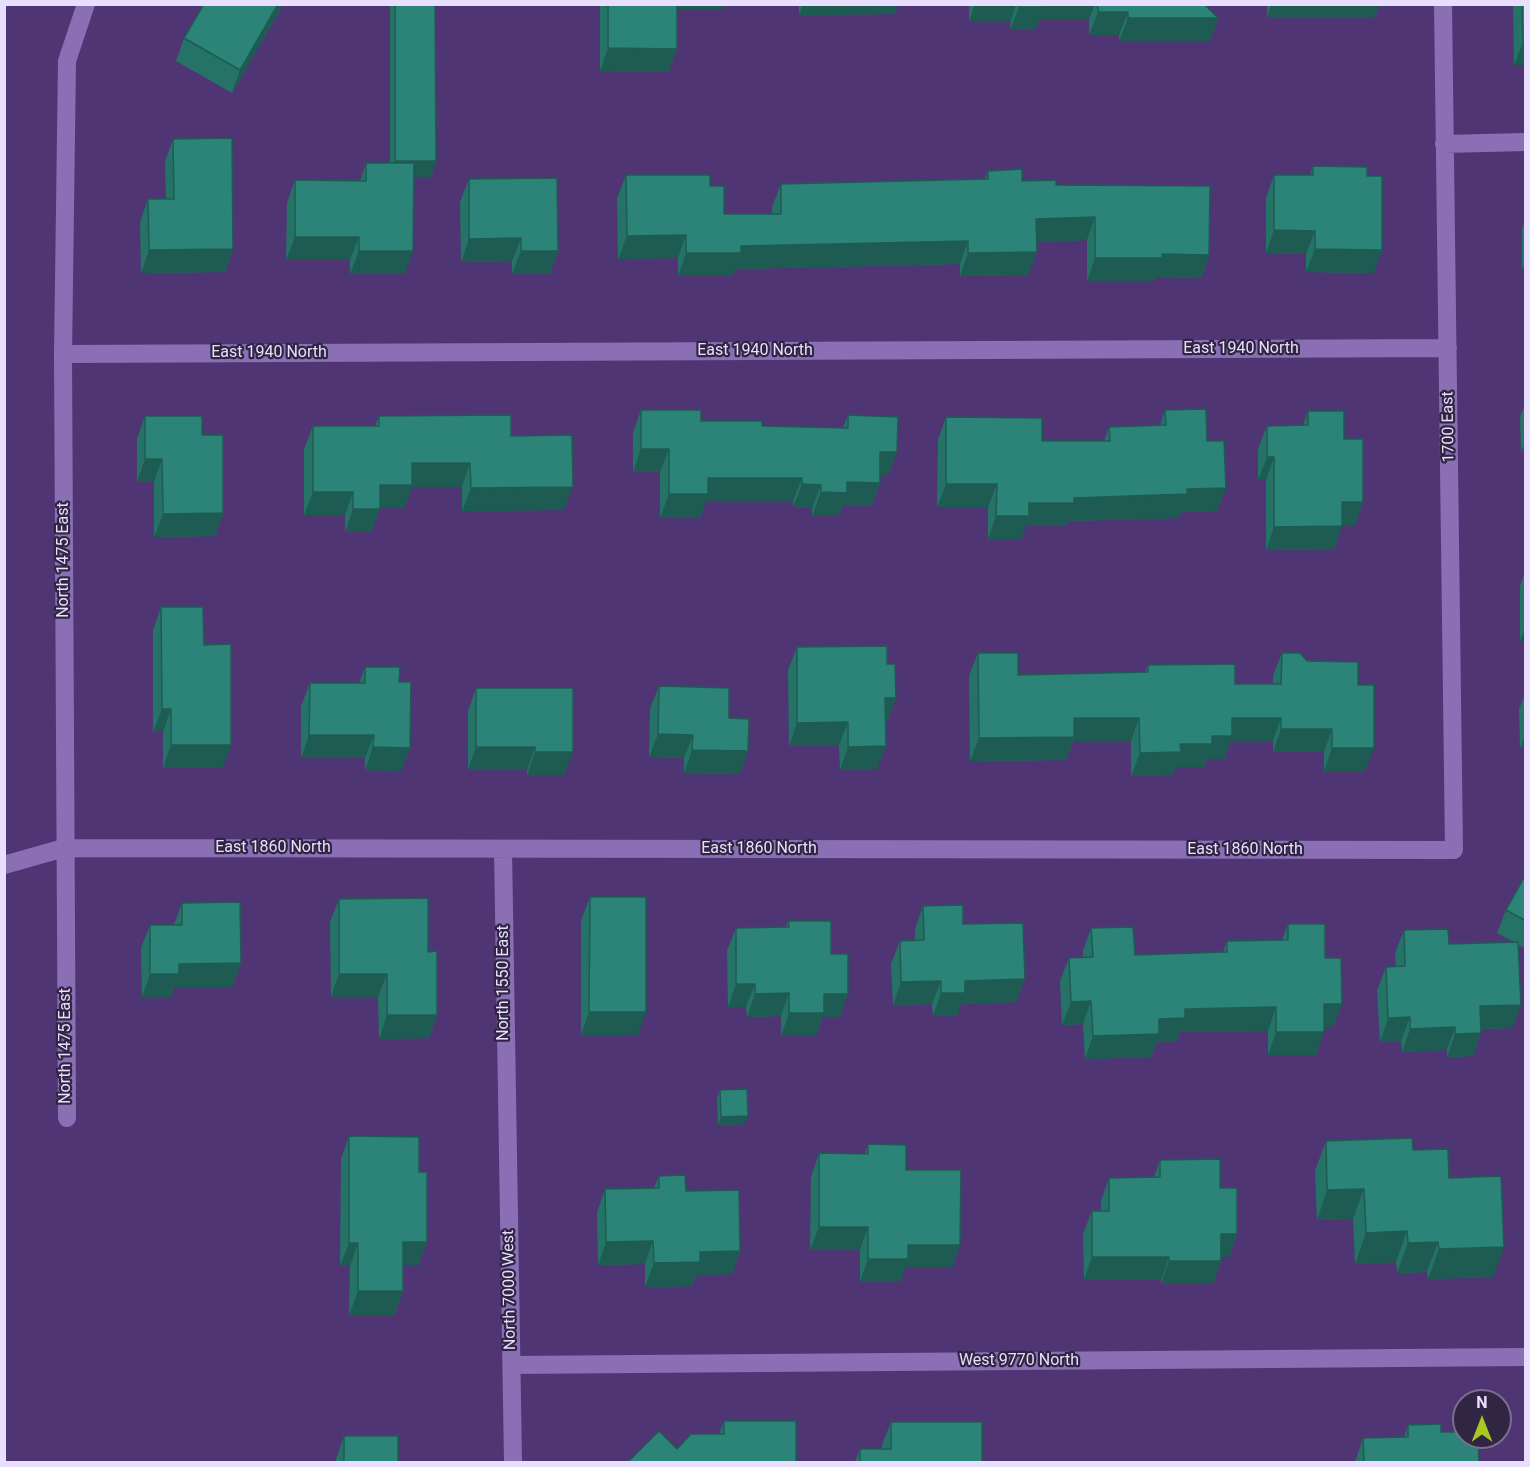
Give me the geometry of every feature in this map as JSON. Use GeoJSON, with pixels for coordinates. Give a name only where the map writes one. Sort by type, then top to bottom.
{"type":"FeatureCollection","features":[{"type":"Feature","properties":{"kind":"street","name":"North 1475 East"},"geometry":{"type":"LineString","coordinates":[[67,1118],[63,354],[67,61],[86,4]]}},
{"type":"Feature","properties":{"kind":"street","name":"1700 East"},"geometry":{"type":"LineString","coordinates":[[1443,4],[1454,850]]}},
{"type":"Feature","properties":{"kind":"street"},"geometry":{"type":"LineString","coordinates":[[1444,144],[1526,142]]}},
{"type":"Feature","properties":{"kind":"street","name":"East 1940 North"},"geometry":{"type":"LineString","coordinates":[[63,354],[1448,348]]}},
{"type":"Feature","properties":{"kind":"street","name":"East 1860 North"},"geometry":{"type":"LineString","coordinates":[[4,865],[64,848],[1454,850]]}},
{"type":"Feature","properties":{"kind":"street","name":"North 1550 East"},"geometry":{"type":"LineString","coordinates":[[503,849],[505,1118]]}},
{"type":"Feature","properties":{"kind":"street","name":"North 7000 West"},"geometry":{"type":"LineString","coordinates":[[505,1118],[513,1462]]}},
{"type":"Feature","properties":{"kind":"street","name":"West 9770 North"},"geometry":{"type":"LineString","coordinates":[[512,1365],[1526,1358]]}},
{"type":"Feature","properties":{"kind":"building"},"geometry":{"type":"Polygon","coordinates":[[[204,4],[278,4],[240,70],[184,38],[204,4]]]}},
{"type":"Feature","properties":{"kind":"building"},"geometry":{"type":"Polygon","coordinates":[[[395,4],[435,4],[436,161],[395,161],[395,4]]]}},
{"type":"Feature","properties":{"kind":"building"},"geometry":{"type":"Polygon","coordinates":[[[608,4],[677,4],[677,49],[608,48],[608,4]]]}},
{"type":"Feature","properties":{"kind":"building"},"geometry":{"type":"Polygon","coordinates":[[[1019,4],[1044,4],[1044,7],[1019,7],[1019,4]]]}},
{"type":"Feature","properties":{"kind":"building"},"geometry":{"type":"Polygon","coordinates":[[[1098,4],[1204,4],[1218,18],[1128,18],[1128,12],[1098,12],[1098,4]]]}},
{"type":"Feature","properties":{"kind":"building"},"geometry":{"type":"Polygon","coordinates":[[[1522,4],[1526,4],[1526,42],[1523,42],[1522,4]]]}},
{"type":"Feature","properties":{"kind":"building"},"geometry":{"type":"Polygon","coordinates":[[[232,138],[233,249],[149,250],[148,199],[174,199],[173,139],[232,138]]]}},
{"type":"Feature","properties":{"kind":"building"},"geometry":{"type":"Polygon","coordinates":[[[366,163],[414,163],[413,251],[359,251],[359,237],[295,237],[295,180],[366,181],[366,163]]]}},
{"type":"Feature","properties":{"kind":"building"},"geometry":{"type":"Polygon","coordinates":[[[1313,166],[1367,167],[1367,176],[1382,176],[1382,250],[1315,249],[1315,231],[1274,230],[1274,175],[1313,175],[1313,166]]]}},
{"type":"Feature","properties":{"kind":"building"},"geometry":{"type":"Polygon","coordinates":[[[1022,169],[1022,181],[1056,180],[1056,185],[1210,186],[1209,255],[1162,254],[1162,258],[1095,258],[1095,217],[1036,219],[1037,252],[968,253],[968,241],[741,246],[741,253],[686,253],[686,235],[627,236],[626,175],[710,175],[710,186],[724,186],[724,214],[781,214],[781,184],[988,179],[988,171],[1022,169]]]}},
{"type":"Feature","properties":{"kind":"building"},"geometry":{"type":"Polygon","coordinates":[[[557,178],[558,251],[521,251],[521,238],[469,239],[469,179],[557,178]]]}},
{"type":"Feature","properties":{"kind":"building"},"geometry":{"type":"Polygon","coordinates":[[[1206,409],[1207,441],[1224,441],[1226,488],[1187,489],[1187,494],[1074,498],[1074,503],[1029,503],[1029,516],[996,516],[997,484],[946,484],[946,417],[1042,418],[1042,441],[1110,441],[1109,427],[1166,425],[1165,410],[1206,409]]]}},
{"type":"Feature","properties":{"kind":"building"},"geometry":{"type":"Polygon","coordinates":[[[641,410],[701,410],[701,421],[762,421],[762,426],[848,428],[848,415],[898,417],[897,452],[880,452],[880,483],[847,482],[847,493],[821,492],[821,485],[802,484],[802,478],[708,478],[708,494],[669,494],[669,449],[641,449],[641,410]]]}},
{"type":"Feature","properties":{"kind":"building"},"geometry":{"type":"Polygon","coordinates":[[[1308,411],[1344,411],[1344,439],[1363,439],[1363,502],[1342,502],[1342,526],[1274,527],[1274,457],[1267,457],[1267,426],[1308,425],[1308,411]]]}},
{"type":"Feature","properties":{"kind":"building"},"geometry":{"type":"Polygon","coordinates":[[[511,415],[511,436],[572,435],[573,487],[471,488],[470,463],[412,463],[412,485],[380,485],[380,509],[353,509],[353,492],[313,492],[313,426],[379,426],[379,416],[511,415]]]}},
{"type":"Feature","properties":{"kind":"building"},"geometry":{"type":"Polygon","coordinates":[[[145,416],[202,416],[202,435],[223,435],[223,513],[163,514],[162,459],[145,459],[145,416]]]}},
{"type":"Feature","properties":{"kind":"building"},"geometry":{"type":"Polygon","coordinates":[[[161,607],[203,607],[204,645],[231,644],[231,745],[171,745],[171,709],[162,709],[161,607]]]}},
{"type":"Feature","properties":{"kind":"building"},"geometry":{"type":"Polygon","coordinates":[[[887,646],[887,664],[895,664],[896,698],[885,698],[886,746],[848,747],[848,722],[797,723],[797,647],[887,646]]]}},
{"type":"Feature","properties":{"kind":"building"},"geometry":{"type":"Polygon","coordinates":[[[978,653],[1018,653],[1018,675],[1148,672],[1148,665],[1235,664],[1235,684],[1281,684],[1282,653],[1300,653],[1307,661],[1358,662],[1358,685],[1374,685],[1374,748],[1332,748],[1332,729],[1281,729],[1281,718],[1232,718],[1232,736],[1212,736],[1212,744],[1180,744],[1181,752],[1140,753],[1139,718],[1074,718],[1074,737],[979,738],[978,653]]]}},
{"type":"Feature","properties":{"kind":"building"},"geometry":{"type":"Polygon","coordinates":[[[365,667],[400,667],[399,682],[411,682],[410,748],[373,747],[374,735],[309,735],[310,683],[365,683],[365,667]]]}},
{"type":"Feature","properties":{"kind":"building"},"geometry":{"type":"Polygon","coordinates":[[[659,686],[729,688],[729,718],[749,719],[748,751],[692,750],[693,735],[658,734],[659,686]]]}},
{"type":"Feature","properties":{"kind":"building"},"geometry":{"type":"Polygon","coordinates":[[[476,688],[573,688],[573,752],[535,752],[535,747],[476,747],[476,688]]]}},
{"type":"Feature","properties":{"kind":"building"},"geometry":{"type":"Polygon","coordinates":[[[1526,874],[1526,921],[1506,910],[1526,874]]]}},
{"type":"Feature","properties":{"kind":"building"},"geometry":{"type":"Polygon","coordinates":[[[590,897],[646,897],[646,1012],[589,1012],[590,897]]]}},
{"type":"Feature","properties":{"kind":"building"},"geometry":{"type":"Polygon","coordinates":[[[428,898],[428,952],[437,951],[437,1015],[387,1015],[387,974],[339,974],[339,899],[428,898]]]}},
{"type":"Feature","properties":{"kind":"building"},"geometry":{"type":"Polygon","coordinates":[[[240,902],[241,963],[179,964],[179,974],[150,974],[150,925],[182,925],[182,903],[240,902]]]}},
{"type":"Feature","properties":{"kind":"building"},"geometry":{"type":"Polygon","coordinates":[[[963,905],[963,924],[1023,923],[1025,979],[965,981],[965,993],[941,993],[941,981],[901,982],[900,941],[924,940],[923,906],[963,905]]]}},
{"type":"Feature","properties":{"kind":"building"},"geometry":{"type":"Polygon","coordinates":[[[788,921],[831,921],[831,954],[848,954],[848,994],[824,994],[824,1013],[789,1013],[789,993],[755,994],[755,984],[736,984],[736,928],[789,927],[788,921]]]}},
{"type":"Feature","properties":{"kind":"building"},"geometry":{"type":"Polygon","coordinates":[[[1288,924],[1325,924],[1325,958],[1341,958],[1342,1004],[1324,1004],[1324,1032],[1276,1032],[1276,1007],[1185,1009],[1185,1018],[1159,1019],[1159,1034],[1093,1036],[1091,1001],[1071,1002],[1069,958],[1093,957],[1091,928],[1133,927],[1135,955],[1227,952],[1227,941],[1288,940],[1288,924]]]}},
{"type":"Feature","properties":{"kind":"building"},"geometry":{"type":"Polygon","coordinates":[[[1448,929],[1449,944],[1518,942],[1521,1005],[1480,1006],[1481,1033],[1455,1034],[1455,1027],[1410,1029],[1410,1017],[1388,1018],[1386,967],[1405,966],[1404,930],[1448,929]]]}},
{"type":"Feature","properties":{"kind":"building"},"geometry":{"type":"Polygon","coordinates":[[[747,1089],[748,1116],[721,1117],[720,1090],[747,1089]]]}},
{"type":"Feature","properties":{"kind":"building"},"geometry":{"type":"Polygon","coordinates":[[[349,1136],[419,1137],[419,1172],[427,1172],[427,1242],[403,1242],[403,1291],[358,1291],[358,1243],[349,1243],[349,1136]]]}},
{"type":"Feature","properties":{"kind":"building"},"geometry":{"type":"Polygon","coordinates":[[[1412,1138],[1413,1150],[1448,1149],[1449,1178],[1501,1176],[1504,1247],[1439,1249],[1438,1242],[1408,1243],[1407,1231],[1366,1233],[1364,1189],[1327,1190],[1326,1141],[1412,1138]]]}},
{"type":"Feature","properties":{"kind":"building"},"geometry":{"type":"Polygon","coordinates":[[[868,1144],[906,1145],[906,1170],[961,1170],[960,1245],[908,1245],[908,1259],[868,1259],[868,1227],[819,1227],[819,1153],[868,1154],[868,1144]]]}},
{"type":"Feature","properties":{"kind":"building"},"geometry":{"type":"Polygon","coordinates":[[[1220,1159],[1220,1188],[1237,1188],[1237,1234],[1221,1234],[1221,1261],[1169,1261],[1169,1257],[1092,1257],[1092,1211],[1109,1211],[1109,1178],[1160,1177],[1160,1160],[1220,1159]]]}},
{"type":"Feature","properties":{"kind":"building"},"geometry":{"type":"Polygon","coordinates":[[[685,1175],[686,1191],[739,1190],[740,1251],[700,1252],[700,1262],[654,1263],[653,1241],[606,1242],[605,1189],[659,1188],[659,1176],[685,1175]]]}},
{"type":"Feature","properties":{"kind":"building"},"geometry":{"type":"Polygon","coordinates":[[[724,1421],[796,1421],[796,1462],[628,1462],[659,1431],[677,1449],[691,1434],[724,1434],[724,1421]]]}},
{"type":"Feature","properties":{"kind":"building"},"geometry":{"type":"Polygon","coordinates":[[[891,1422],[982,1422],[982,1462],[860,1462],[860,1449],[891,1449],[891,1422]]]}},
{"type":"Feature","properties":{"kind":"building"},"geometry":{"type":"Polygon","coordinates":[[[1441,1424],[1441,1432],[1452,1432],[1452,1449],[1478,1449],[1479,1462],[1364,1462],[1363,1438],[1408,1437],[1408,1425],[1441,1424]]]}},
{"type":"Feature","properties":{"kind":"building"},"geometry":{"type":"Polygon","coordinates":[[[344,1436],[398,1436],[398,1462],[344,1462],[344,1436]]]}}]}
